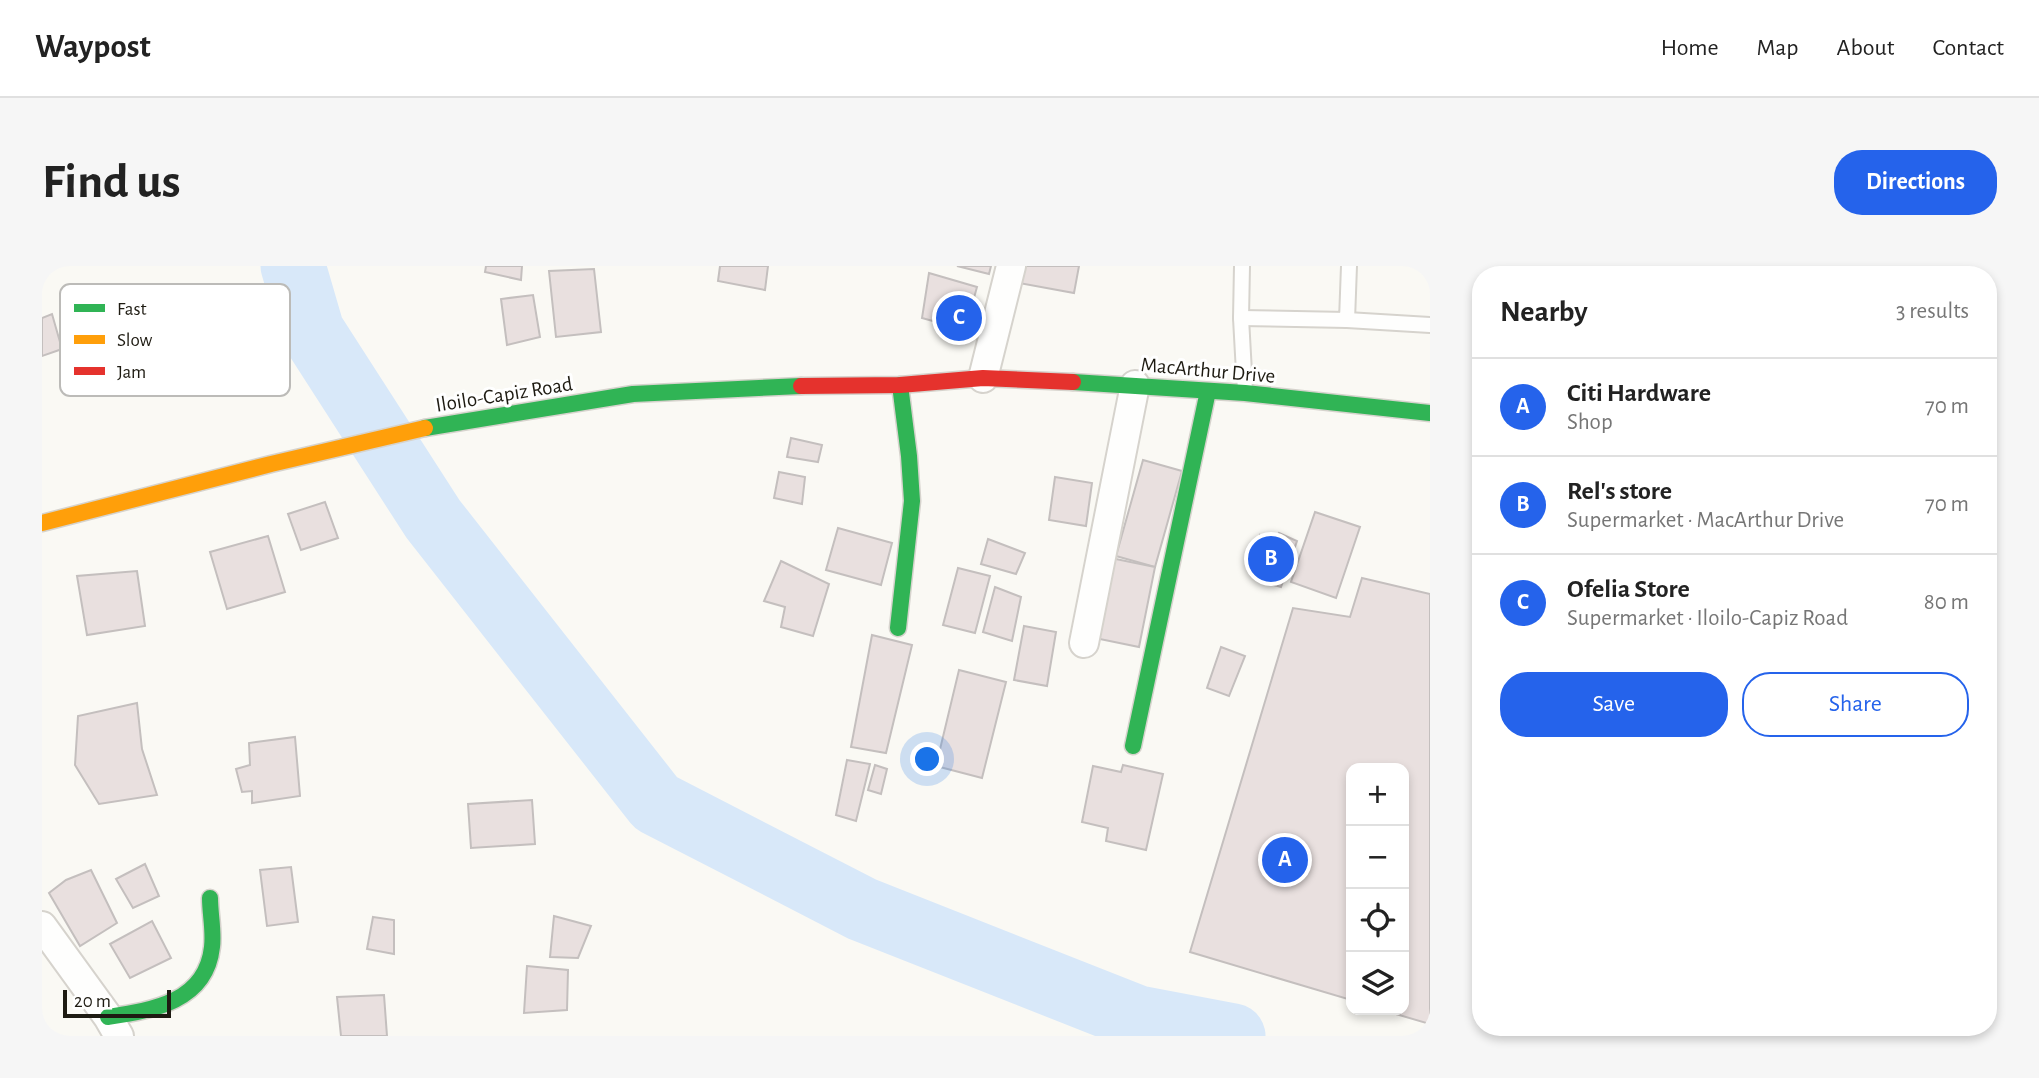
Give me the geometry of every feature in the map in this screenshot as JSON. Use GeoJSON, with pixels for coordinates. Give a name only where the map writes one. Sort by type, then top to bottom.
{"type":"FeatureCollection","features":[{"type":"Feature","properties":{"kind":"main road","name":"MacArthur Drive"},"geometry":{"type":"LineString","coordinates":[[983,378],[1245,393],[1430,413]]}},
{"type":"Feature","properties":{"kind":"main road","name":"Iloilo-Capiz Road"},"geometry":{"type":"LineString","coordinates":[[42,523],[271,464],[444,424],[633,394],[900,385],[983,378]]}},
{"type":"Feature","properties":{"kind":"main road"},"geometry":{"type":"LineString","coordinates":[[898,628],[912,501],[900,385]]}},
{"type":"Feature","properties":{"kind":"main road"},"geometry":{"type":"LineString","coordinates":[[1133,746],[1208,391]]}},
{"type":"Feature","properties":{"kind":"main road"},"geometry":{"type":"LineString","coordinates":[[113,1027],[174,1002],[190,992],[205,974],[212,950],[210,898]]}},
{"type":"Feature","properties":{"kind":"street"},"geometry":{"type":"LineString","coordinates":[[983,378],[1011,266]]}},
{"type":"Feature","properties":{"kind":"street"},"geometry":{"type":"LineString","coordinates":[[1084,643],[1135,385]]}},
{"type":"Feature","properties":{"kind":"street"},"geometry":{"type":"LineString","coordinates":[[42,926],[113,1027]]}},
{"type":"Feature","properties":{"kind":"lane"},"geometry":{"type":"LineString","coordinates":[[1242,266],[1241,318],[1245,393]]}},
{"type":"Feature","properties":{"kind":"lane"},"geometry":{"type":"LineString","coordinates":[[1348,320],[1349,266]]}},
{"type":"Feature","properties":{"kind":"lane"},"geometry":{"type":"LineString","coordinates":[[1241,318],[1430,325]]}},
{"type":"Feature","properties":{"kind":"building"},"geometry":{"type":"Polygon","coordinates":[[[486,266],[522,266],[521,280],[485,272],[486,266]]]}},
{"type":"Feature","properties":{"kind":"building"},"geometry":{"type":"Polygon","coordinates":[[[720,266],[768,266],[765,290],[718,281],[720,266]]]}},
{"type":"Feature","properties":{"kind":"building"},"geometry":{"type":"Polygon","coordinates":[[[957,266],[991,266],[989,274],[957,266]]]}},
{"type":"Feature","properties":{"kind":"building"},"geometry":{"type":"Polygon","coordinates":[[[1022,266],[1079,266],[1074,293],[1019,283],[1022,266]]]}},
{"type":"Feature","properties":{"kind":"building"},"geometry":{"type":"Polygon","coordinates":[[[594,269],[601,332],[556,337],[549,271],[594,269]]]}},
{"type":"Feature","properties":{"kind":"building"},"geometry":{"type":"Polygon","coordinates":[[[929,273],[977,287],[965,330],[922,318],[929,273]]]}},
{"type":"Feature","properties":{"kind":"building"},"geometry":{"type":"Polygon","coordinates":[[[533,295],[540,337],[507,345],[501,299],[533,295]]]}},
{"type":"Feature","properties":{"kind":"building"},"geometry":{"type":"Polygon","coordinates":[[[52,314],[60,350],[42,356],[42,318],[52,314]]]}},
{"type":"Feature","properties":{"kind":"building"},"geometry":{"type":"Polygon","coordinates":[[[791,438],[822,445],[818,462],[787,457],[791,438]]]}},
{"type":"Feature","properties":{"kind":"building"},"geometry":{"type":"Polygon","coordinates":[[[1143,460],[1182,471],[1155,567],[1116,556],[1143,460]]]}},
{"type":"Feature","properties":{"kind":"building"},"geometry":{"type":"Polygon","coordinates":[[[779,472],[805,477],[802,504],[774,498],[779,472]]]}},
{"type":"Feature","properties":{"kind":"building"},"geometry":{"type":"Polygon","coordinates":[[[1055,477],[1092,483],[1086,526],[1049,520],[1055,477]]]}},
{"type":"Feature","properties":{"kind":"building"},"geometry":{"type":"Polygon","coordinates":[[[325,502],[338,538],[301,550],[288,514],[325,502]]]}},
{"type":"Feature","properties":{"kind":"building"},"geometry":{"type":"Polygon","coordinates":[[[1315,512],[1360,527],[1336,598],[1291,582],[1315,512]]]}},
{"type":"Feature","properties":{"kind":"building"},"geometry":{"type":"Polygon","coordinates":[[[838,528],[892,543],[881,585],[826,570],[838,528]]]}},
{"type":"Feature","properties":{"kind":"building"},"geometry":{"type":"Polygon","coordinates":[[[1279,533],[1297,541],[1281,587],[1259,581],[1263,573],[1254,568],[1260,554],[1260,535],[1276,542],[1279,533]]]}},
{"type":"Feature","properties":{"kind":"building"},"geometry":{"type":"Polygon","coordinates":[[[268,536],[285,592],[227,609],[210,552],[268,536]]]}},
{"type":"Feature","properties":{"kind":"building"},"geometry":{"type":"Polygon","coordinates":[[[988,539],[1025,553],[1016,574],[981,564],[988,539]]]}},
{"type":"Feature","properties":{"kind":"building"},"geometry":{"type":"Polygon","coordinates":[[[1106,557],[1155,567],[1139,647],[1090,637],[1106,557]]]}},
{"type":"Feature","properties":{"kind":"building"},"geometry":{"type":"Polygon","coordinates":[[[781,561],[829,584],[813,636],[781,627],[785,607],[764,601],[781,561]]]}},
{"type":"Feature","properties":{"kind":"building"},"geometry":{"type":"Polygon","coordinates":[[[958,568],[990,576],[975,633],[943,625],[958,568]]]}},
{"type":"Feature","properties":{"kind":"building"},"geometry":{"type":"Polygon","coordinates":[[[137,571],[145,626],[87,635],[77,576],[137,571]]]}},
{"type":"Feature","properties":{"kind":"building"},"geometry":{"type":"Polygon","coordinates":[[[1362,578],[1430,594],[1430,1024],[1399,1015],[1409,1015],[1409,763],[1346,763],[1346,999],[1190,952],[1293,608],[1350,617],[1362,578]]]}},
{"type":"Feature","properties":{"kind":"building"},"geometry":{"type":"Polygon","coordinates":[[[995,587],[1021,597],[1012,641],[983,632],[995,587]]]}},
{"type":"Feature","properties":{"kind":"building"},"geometry":{"type":"Polygon","coordinates":[[[1024,626],[1056,632],[1047,686],[1014,680],[1024,626]]]}},
{"type":"Feature","properties":{"kind":"building"},"geometry":{"type":"Polygon","coordinates":[[[872,635],[912,645],[886,753],[851,747],[872,635]]]}},
{"type":"Feature","properties":{"kind":"building"},"geometry":{"type":"Polygon","coordinates":[[[1221,647],[1245,656],[1229,696],[1207,688],[1221,647]]]}},
{"type":"Feature","properties":{"kind":"building"},"geometry":{"type":"Polygon","coordinates":[[[959,670],[1006,682],[982,778],[936,766],[959,670]]]}},
{"type":"Feature","properties":{"kind":"building"},"geometry":{"type":"Polygon","coordinates":[[[137,703],[142,749],[157,795],[99,804],[75,765],[78,716],[137,703]]]}},
{"type":"Feature","properties":{"kind":"building"},"geometry":{"type":"Polygon","coordinates":[[[295,737],[300,796],[252,803],[252,791],[242,792],[236,769],[250,765],[249,743],[295,737]]]}},
{"type":"Feature","properties":{"kind":"building"},"geometry":{"type":"Polygon","coordinates":[[[847,760],[870,764],[856,821],[836,815],[847,760]]]}},
{"type":"Feature","properties":{"kind":"building"},"geometry":{"type":"Polygon","coordinates":[[[875,765],[887,769],[881,794],[868,790],[875,765]]]}},
{"type":"Feature","properties":{"kind":"building"},"geometry":{"type":"Polygon","coordinates":[[[1123,765],[1163,774],[1146,850],[1106,841],[1108,828],[1082,822],[1093,766],[1121,772],[1123,765]]]}},
{"type":"Feature","properties":{"kind":"building"},"geometry":{"type":"Polygon","coordinates":[[[532,800],[535,844],[471,848],[468,804],[532,800]]]}},
{"type":"Feature","properties":{"kind":"building"},"geometry":{"type":"Polygon","coordinates":[[[145,864],[159,896],[133,908],[116,879],[145,864]]]}},
{"type":"Feature","properties":{"kind":"building"},"geometry":{"type":"Polygon","coordinates":[[[291,867],[298,922],[267,926],[260,870],[291,867]]]}},
{"type":"Feature","properties":{"kind":"building"},"geometry":{"type":"Polygon","coordinates":[[[91,870],[117,923],[80,946],[49,893],[66,880],[91,870]]]}},
{"type":"Feature","properties":{"kind":"building"},"geometry":{"type":"Polygon","coordinates":[[[554,916],[591,926],[578,958],[550,957],[554,916]]]}},
{"type":"Feature","properties":{"kind":"building"},"geometry":{"type":"Polygon","coordinates":[[[373,917],[394,920],[394,954],[367,949],[373,917]]]}},
{"type":"Feature","properties":{"kind":"building"},"geometry":{"type":"Polygon","coordinates":[[[152,921],[171,958],[130,978],[110,944],[152,921]]]}},
{"type":"Feature","properties":{"kind":"building"},"geometry":{"type":"Polygon","coordinates":[[[527,966],[568,970],[567,1010],[524,1013],[527,966]]]}},
{"type":"Feature","properties":{"kind":"building"},"geometry":{"type":"Polygon","coordinates":[[[384,995],[387,1036],[341,1036],[337,997],[384,995]]]}},
{"type":"Feature","properties":{"kind":"waterway"},"geometry":{"type":"LineString","coordinates":[[293,266],[312,331],[433,519],[656,803],[862,909],[1138,1018],[1233,1036]]}},
{"type":"Feature","properties":{"kind":"traffic: fast"},"geometry":{"type":"LineString","coordinates":[[1073,382],[1245,393],[1430,413]]}},
{"type":"Feature","properties":{"kind":"traffic: fast"},"geometry":{"type":"LineString","coordinates":[[898,628],[912,501],[900,385]]}},
{"type":"Feature","properties":{"kind":"traffic: fast"},"geometry":{"type":"LineString","coordinates":[[425,428],[633,394],[801,386]]}},
{"type":"Feature","properties":{"kind":"traffic: fast"},"geometry":{"type":"LineString","coordinates":[[1133,746],[1208,391]]}},
{"type":"Feature","properties":{"kind":"traffic: fast"},"geometry":{"type":"LineString","coordinates":[[108,1017],[142,1011],[175,1000],[200,980],[208,966],[212,947],[210,898]]}},
{"type":"Feature","properties":{"kind":"traffic: slow"},"geometry":{"type":"LineString","coordinates":[[42,523],[271,464],[425,428]]}},
{"type":"Feature","properties":{"kind":"traffic: jam"},"geometry":{"type":"LineString","coordinates":[[801,386],[900,385],[983,378],[1073,382]]}},
{"type":"Feature","properties":{"kind":"place","name":"Ofelia Store"},"geometry":{"type":"Point","coordinates":[959,318]}},
{"type":"Feature","properties":{"kind":"place","name":"Rel's store"},"geometry":{"type":"Point","coordinates":[1271,559]}},
{"type":"Feature","properties":{"kind":"place","name":"Citi Hardware"},"geometry":{"type":"Point","coordinates":[1285,860]}}]}
